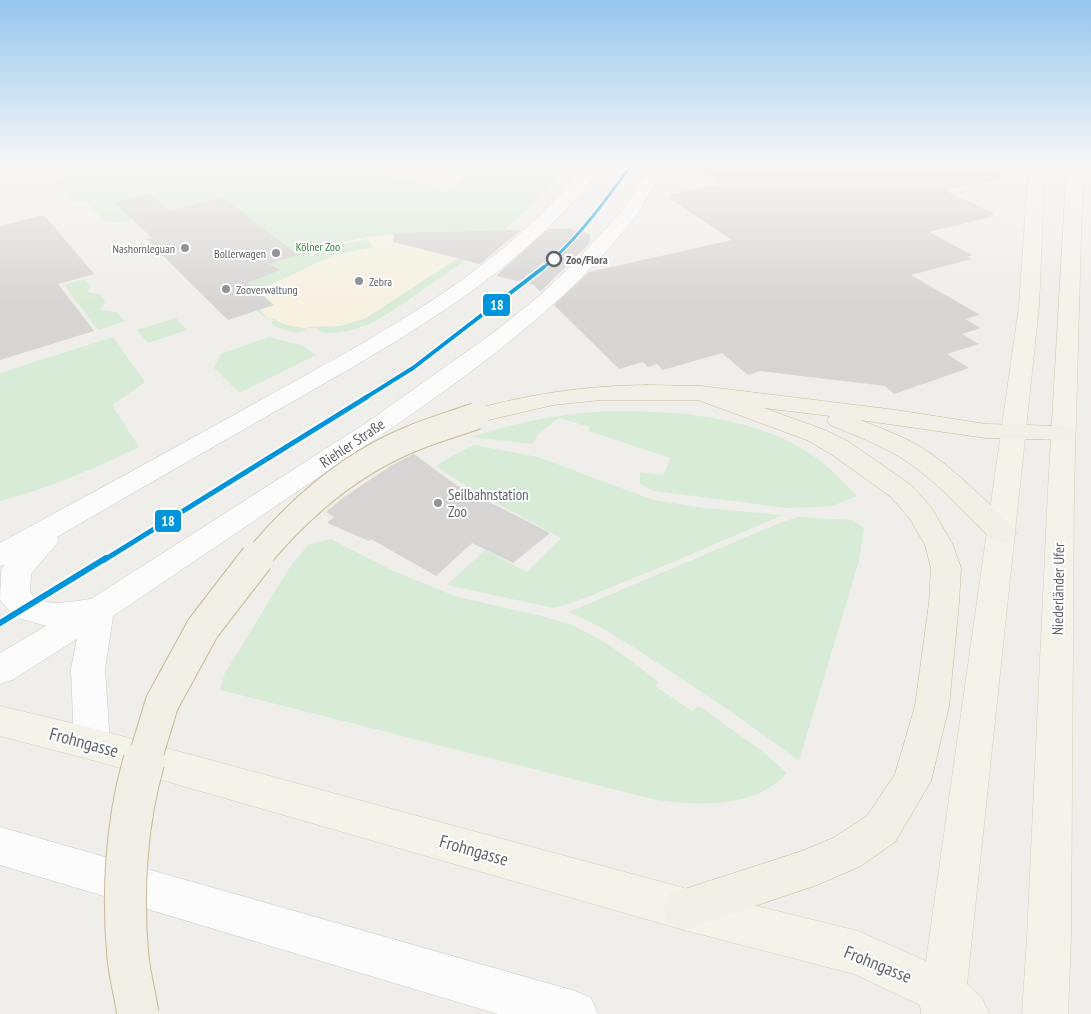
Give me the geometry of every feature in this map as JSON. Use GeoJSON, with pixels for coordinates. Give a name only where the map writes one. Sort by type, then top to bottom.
{"type":"FeatureCollection","features":[{"type":"Feature","properties":{"kind":"highway"},"geometry":{"type":"LineString","coordinates":[[138,1014],[128,958],[126,858],[138,782],[162,703],[203,628],[279,532],[305,506],[364,463],[410,439],[476,416],[512,406],[553,398],[601,393],[701,394],[986,431],[1063,433]]}},
{"type":"Feature","properties":{"kind":"highway"},"geometry":{"type":"LineString","coordinates":[[684,909],[803,870],[847,852],[881,829],[912,781],[932,706],[944,603],[946,568],[939,545],[921,514],[900,491],[868,466],[816,435],[701,394]]}},
{"type":"Feature","properties":{"kind":"highway"},"geometry":{"type":"LineString","coordinates":[[805,406],[896,443],[920,458],[941,474],[1002,533]]}},
{"type":"Feature","properties":{"kind":"main road"},"geometry":{"type":"LineString","coordinates":[[0,556],[384,341],[441,304],[493,265],[554,211]]}},
{"type":"Feature","properties":{"kind":"main road","name":"Riehler Straße"},"geometry":{"type":"LineString","coordinates":[[0,670],[98,610],[375,428],[515,327],[588,260],[629,211]]}},
{"type":"Feature","properties":{"kind":"main road"},"geometry":{"type":"LineString","coordinates":[[950,1007],[958,862],[1002,533],[1012,432],[1029,306],[1034,211]]}},
{"type":"Feature","properties":{"kind":"main road","name":"Niederländer Ufer"},"geometry":{"type":"LineString","coordinates":[[1045,1014],[1049,937],[1063,433],[1073,211]]}},
{"type":"Feature","properties":{"kind":"main road"},"geometry":{"type":"LineString","coordinates":[[0,537],[63,521]]}},
{"type":"Feature","properties":{"kind":"main road"},"geometry":{"type":"LineString","coordinates":[[63,521],[16,571],[14,597],[26,609],[49,615],[98,610],[88,669],[92,744]]}},
{"type":"Feature","properties":{"kind":"main road","name":"Frohngasse"},"geometry":{"type":"LineString","coordinates":[[0,721],[92,744],[684,909],[858,953],[950,1007]]}},
{"type":"Feature","properties":{"kind":"main road"},"geometry":{"type":"LineString","coordinates":[[0,846],[575,1014]]}},
{"type":"Feature","properties":{"kind":"green space","name":"Kölner Zoo"},"geometry":{"type":"Polygon","coordinates":[[[95,211],[526,211],[457,266],[398,307],[364,326],[332,333],[318,331],[317,328],[293,332],[274,326],[271,323],[275,320],[270,320],[173,252],[133,220],[117,223],[111,222],[95,211]]]}},
{"type":"Feature","properties":{"kind":"green space"},"geometry":{"type":"Polygon","coordinates":[[[84,279],[91,286],[87,292],[100,294],[105,302],[100,310],[116,312],[125,321],[98,330],[64,285],[84,279]]]}},
{"type":"Feature","properties":{"kind":"green space"},"geometry":{"type":"Polygon","coordinates":[[[176,318],[187,330],[148,343],[137,330],[176,318]]]}},
{"type":"Feature","properties":{"kind":"green space"},"geometry":{"type":"Polygon","coordinates":[[[113,337],[145,382],[112,405],[139,447],[71,477],[0,501],[0,373],[113,337]]]}},
{"type":"Feature","properties":{"kind":"green space"},"geometry":{"type":"Polygon","coordinates":[[[269,337],[301,345],[316,355],[239,393],[214,368],[221,354],[269,337]]]}},
{"type":"Feature","properties":{"kind":"green space"},"geometry":{"type":"Polygon","coordinates":[[[607,411],[685,414],[737,423],[762,430],[786,440],[816,457],[857,496],[832,506],[788,508],[654,491],[640,484],[640,472],[663,475],[671,458],[588,431],[590,427],[559,418],[538,434],[533,444],[471,437],[538,420],[572,414],[607,411]]]}},
{"type":"Feature","properties":{"kind":"green space"},"geometry":{"type":"Polygon","coordinates":[[[474,445],[538,457],[653,500],[704,508],[783,515],[661,567],[577,601],[554,608],[447,585],[485,550],[527,572],[561,538],[466,486],[436,466],[474,445]]]}},
{"type":"Feature","properties":{"kind":"green space"},"geometry":{"type":"Polygon","coordinates":[[[798,517],[853,520],[864,528],[859,561],[799,761],[695,687],[604,630],[569,612],[782,522],[798,517]]]}},
{"type":"Feature","properties":{"kind":"green space"},"geometry":{"type":"Polygon","coordinates":[[[331,539],[391,570],[457,597],[542,616],[572,625],[608,644],[659,682],[655,686],[692,711],[699,706],[761,750],[787,773],[774,785],[743,799],[709,803],[657,800],[220,690],[225,673],[290,567],[309,544],[331,539]]]}},
{"type":"Feature","properties":{"kind":"sand"},"geometry":{"type":"Polygon","coordinates":[[[401,233],[463,255],[366,318],[341,326],[308,327],[307,329],[286,325],[273,319],[270,320],[259,310],[274,305],[259,290],[334,255],[374,247],[367,239],[325,248],[310,257],[309,248],[401,233]]]}},
{"type":"Feature","properties":{"kind":"building"},"geometry":{"type":"Polygon","coordinates":[[[124,211],[242,211],[298,255],[269,264],[280,270],[248,283],[273,305],[228,320],[146,239],[152,238],[124,211]]]}},
{"type":"Feature","properties":{"kind":"building"},"geometry":{"type":"Polygon","coordinates":[[[689,211],[990,211],[994,213],[991,214],[995,216],[929,232],[972,255],[967,257],[972,259],[911,275],[980,315],[965,319],[981,328],[962,334],[979,344],[947,354],[969,368],[894,394],[885,386],[760,371],[748,375],[722,353],[663,370],[657,364],[648,367],[643,362],[619,369],[554,305],[589,272],[732,240],[689,211]]]}},
{"type":"Feature","properties":{"kind":"building"},"geometry":{"type":"Polygon","coordinates":[[[44,215],[94,274],[58,284],[94,331],[0,360],[0,226],[44,215]]]}},
{"type":"Feature","properties":{"kind":"building"},"geometry":{"type":"Polygon","coordinates":[[[548,229],[570,229],[590,234],[589,244],[540,292],[534,285],[496,276],[548,229]]]}},
{"type":"Feature","properties":{"kind":"building"},"geometry":{"type":"Polygon","coordinates":[[[521,230],[480,264],[393,242],[394,233],[521,230]]]}},
{"type":"Feature","properties":{"kind":"building"},"geometry":{"type":"Polygon","coordinates":[[[414,454],[456,485],[550,533],[513,563],[472,543],[436,576],[371,539],[369,541],[327,523],[334,517],[326,512],[344,497],[392,465],[414,454]]]}},
{"type":"Feature","properties":{"kind":"transit line","name":"18"},"geometry":{"type":"LineString","coordinates":[[0,623],[243,475],[413,368],[514,292],[554,259],[597,211]]}},
{"type":"Feature","properties":{"kind":"place","name":"Nashornleguan"},"geometry":{"type":"Point","coordinates":[185,248]}},
{"type":"Feature","properties":{"kind":"place","name":"Bollerwagen"},"geometry":{"type":"Point","coordinates":[276,253]}},
{"type":"Feature","properties":{"kind":"place","name":"Zoo/Flora"},"geometry":{"type":"Point","coordinates":[554,259]}},
{"type":"Feature","properties":{"kind":"place","name":"Zebra"},"geometry":{"type":"Point","coordinates":[359,281]}},
{"type":"Feature","properties":{"kind":"place","name":"Zooverwaltung"},"geometry":{"type":"Point","coordinates":[226,289]}},
{"type":"Feature","properties":{"kind":"place","name":"Seilbahnstation Zoo"},"geometry":{"type":"Point","coordinates":[438,503]}}]}
